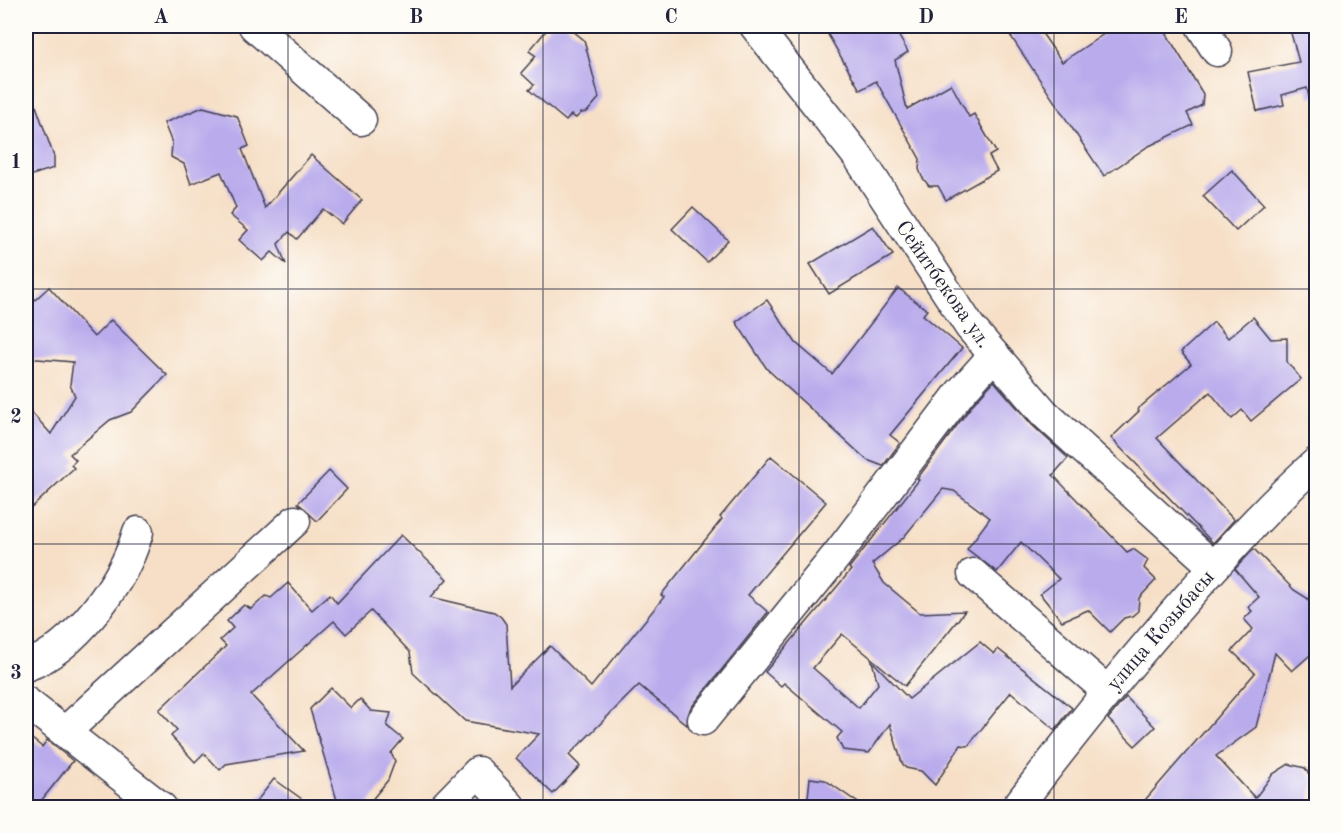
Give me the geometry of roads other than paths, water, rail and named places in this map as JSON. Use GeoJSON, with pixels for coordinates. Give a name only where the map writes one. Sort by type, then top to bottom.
{"type":"FeatureCollection","features":[{"type":"Feature","properties":{"kind":"street"},"geometry":{"type":"LineString","coordinates":[[254,26],[361,120]]}},
{"type":"Feature","properties":{"kind":"street","name":"Сейитбекова ул."},"geometry":{"type":"LineString","coordinates":[[755,26],[860,158],[970,327],[1045,414],[1214,567]]}},
{"type":"Feature","properties":{"kind":"street"},"geometry":{"type":"LineString","coordinates":[[1202,26],[1217,51]]}},
{"type":"Feature","properties":{"kind":"street"},"geometry":{"type":"LineString","coordinates":[[703,720],[837,555],[960,393],[994,355]]}},
{"type":"Feature","properties":{"kind":"street","name":"улица Козыбасы"},"geometry":{"type":"LineString","coordinates":[[1016,807],[1106,690],[1271,503],[1317,463]]}},
{"type":"Feature","properties":{"kind":"street"},"geometry":{"type":"LineString","coordinates":[[65,732],[295,521]]}},
{"type":"Feature","properties":{"kind":"street"},"geometry":{"type":"LineString","coordinates":[[26,666],[40,661],[58,648],[105,598],[118,581],[138,532]]}},
{"type":"Feature","properties":{"kind":"street"},"geometry":{"type":"LineString","coordinates":[[974,574],[1106,690]]}},
{"type":"Feature","properties":{"kind":"street"},"geometry":{"type":"LineString","coordinates":[[26,702],[65,732],[146,803]]}},
{"type":"Feature","properties":{"kind":"street"},"geometry":{"type":"LineString","coordinates":[[443,807],[478,772],[510,806]]}}]}
